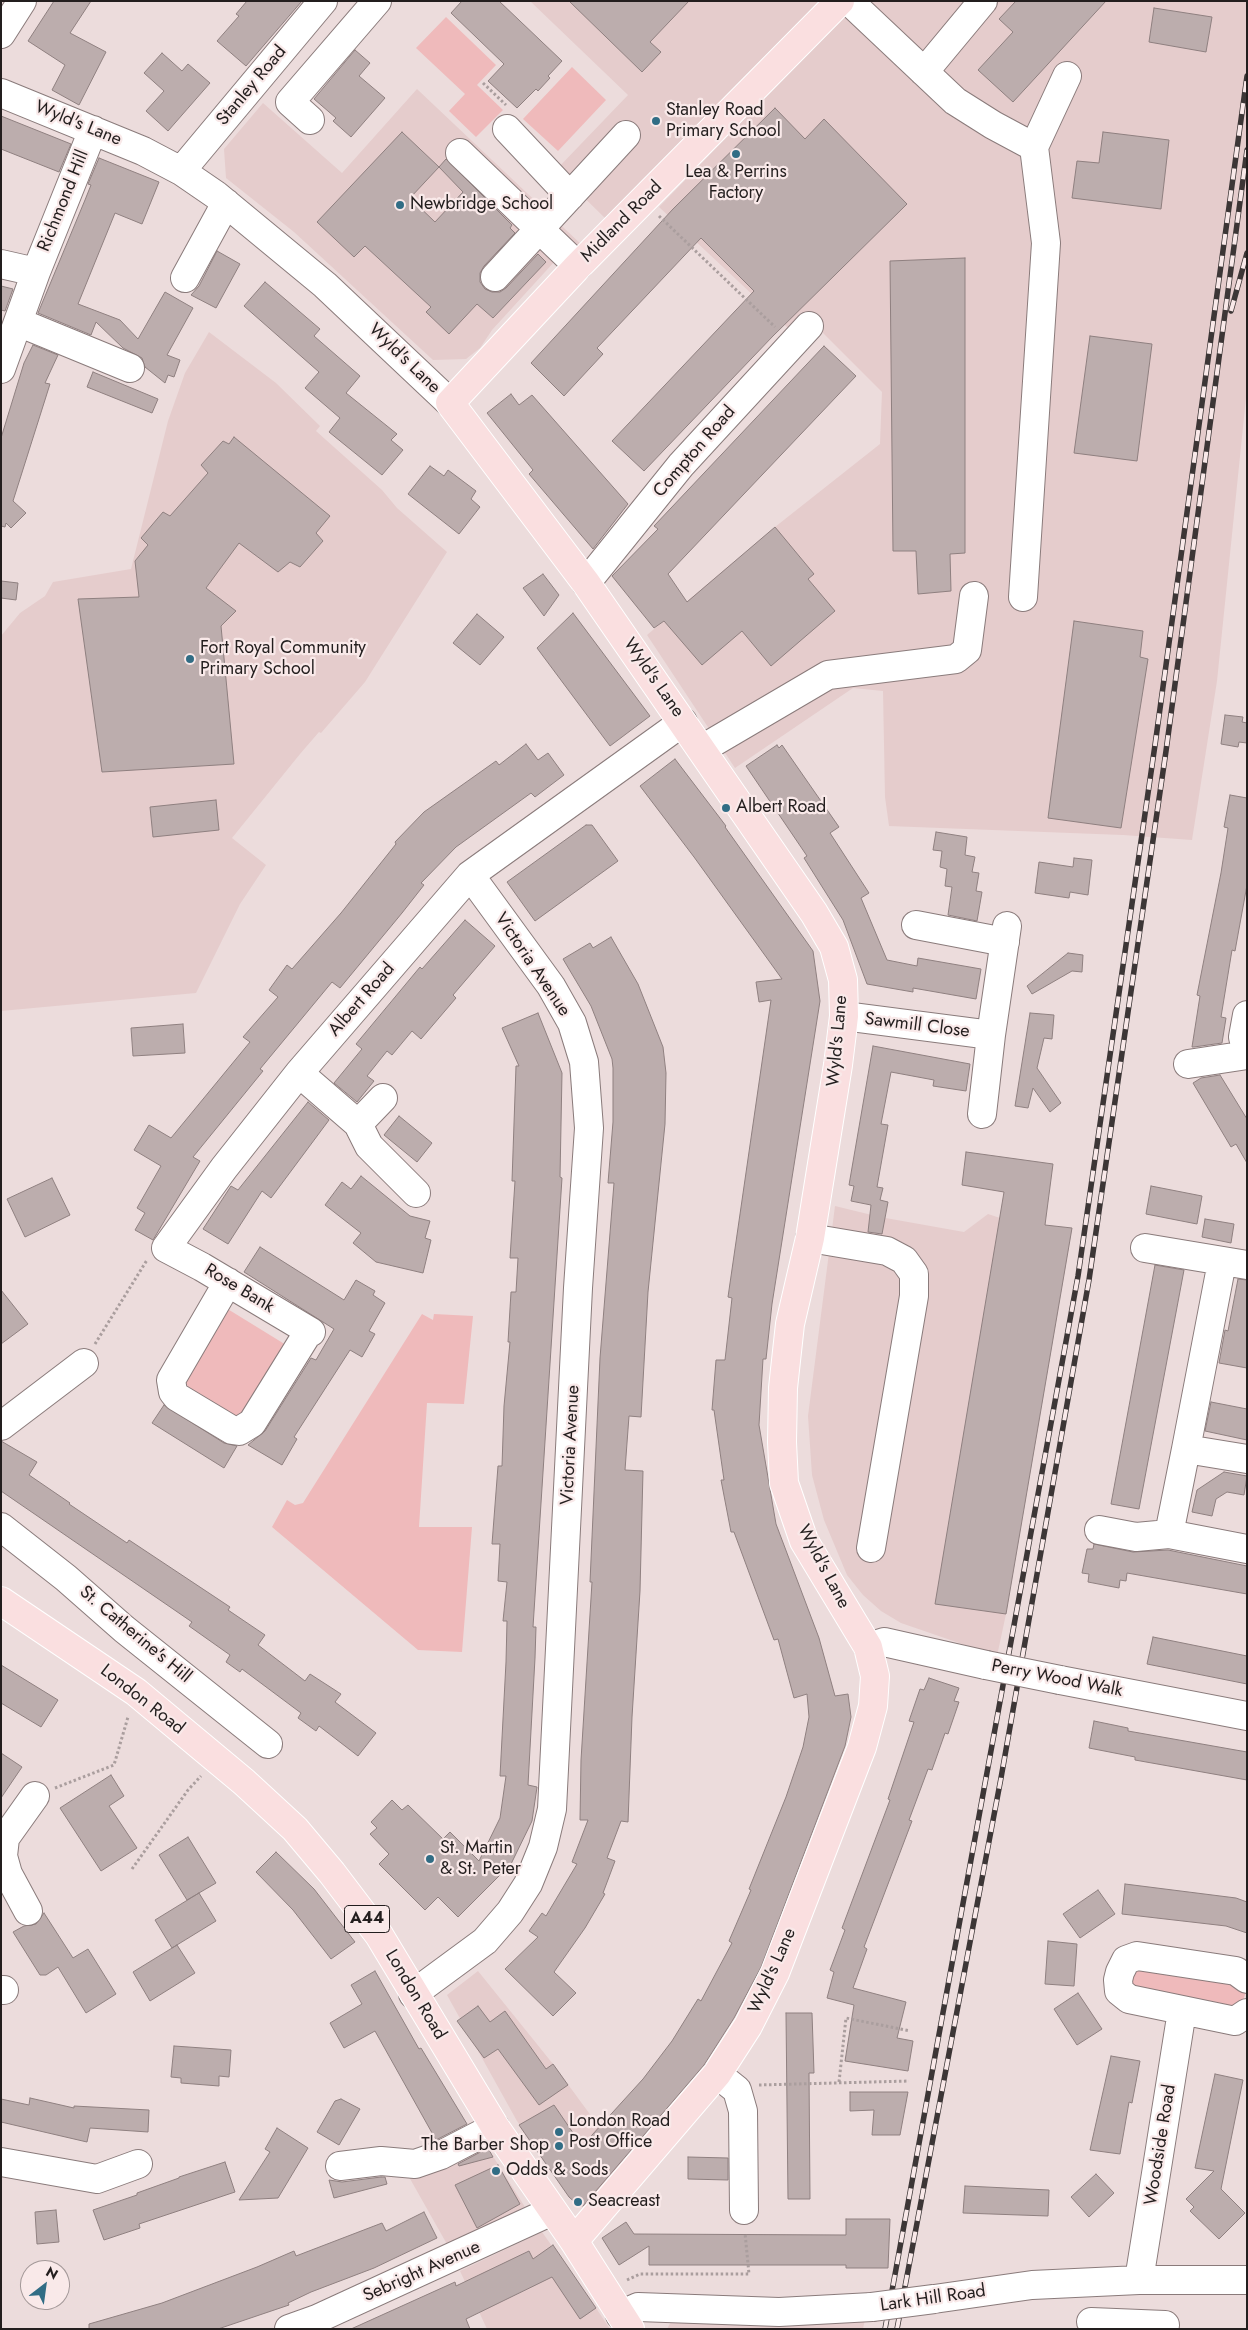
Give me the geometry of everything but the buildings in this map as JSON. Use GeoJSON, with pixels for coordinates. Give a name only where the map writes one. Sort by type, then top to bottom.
{"type":"FeatureCollection","features":[{"type":"Feature","properties":{"kind":"main road","name":"Midland Road"},"geometry":{"type":"LineString","coordinates":[[450,403],[578,266],[840,1]]}},
{"type":"Feature","properties":{"kind":"main road","name":"Wyld's Lane"},"geometry":{"type":"LineString","coordinates":[[450,403],[586,583],[814,913],[834,947],[843,980],[844,1016],[810,1238],[790,1324],[783,1388],[782,1442],[784,1483],[804,1541],[868,1647],[875,1676],[873,1706],[862,1746],[775,1973],[748,2026],[725,2080],[574,2241]]}},
{"type":"Feature","properties":{"kind":"main road","name":"London Road"},"geometry":{"type":"LineString","coordinates":[[1,1601],[136,1692],[216,1759],[295,1830],[332,1873],[379,1935],[413,1994],[496,2127],[574,2241],[619,2312]]}},
{"type":"Feature","properties":{"kind":"street"},"geometry":{"type":"LineString","coordinates":[[1,34],[22,1]]}},
{"type":"Feature","properties":{"kind":"street","name":"Stanley Road"},"geometry":{"type":"LineString","coordinates":[[181,171],[323,1]]}},
{"type":"Feature","properties":{"kind":"street"},"geometry":{"type":"LineString","coordinates":[[310,120],[290,102],[378,1]]}},
{"type":"Feature","properties":{"kind":"street"},"geometry":{"type":"LineString","coordinates":[[849,1],[955,101],[993,125],[1034,147]]}},
{"type":"Feature","properties":{"kind":"street"},"geometry":{"type":"LineString","coordinates":[[924,72],[983,1]]}},
{"type":"Feature","properties":{"kind":"street"},"geometry":{"type":"LineString","coordinates":[[1024,597],[1046,243],[1034,147],[1067,76]]}},
{"type":"Feature","properties":{"kind":"street","name":"Wyld's Lane"},"geometry":{"type":"LineString","coordinates":[[1,93],[143,151],[181,171],[226,203],[325,285],[450,403]]}},
{"type":"Feature","properties":{"kind":"street"},"geometry":{"type":"LineString","coordinates":[[507,129],[570,196]]}},
{"type":"Feature","properties":{"kind":"street","name":"Richmond Hill"},"geometry":{"type":"LineString","coordinates":[[1,369],[36,272],[93,130]]}},
{"type":"Feature","properties":{"kind":"street"},"geometry":{"type":"LineString","coordinates":[[495,277],[626,135]]}},
{"type":"Feature","properties":{"kind":"street"},"geometry":{"type":"LineString","coordinates":[[460,153],[578,266]]}},
{"type":"Feature","properties":{"kind":"street"},"geometry":{"type":"LineString","coordinates":[[185,278],[226,203]]}},
{"type":"Feature","properties":{"kind":"street"},"geometry":{"type":"LineString","coordinates":[[1,264],[36,272]]}},
{"type":"Feature","properties":{"kind":"street"},"geometry":{"type":"LineString","coordinates":[[18,322],[130,368]]}},
{"type":"Feature","properties":{"kind":"street","name":"Compton Road"},"geometry":{"type":"LineString","coordinates":[[586,583],[681,465],[801,334]]}},
{"type":"Feature","properties":{"kind":"street"},"geometry":{"type":"LineString","coordinates":[[702,749],[828,675],[956,659],[967,650],[974,596]]}},
{"type":"Feature","properties":{"kind":"street","name":"Albert Road"},"geometry":{"type":"LineString","coordinates":[[166,1248],[224,1168],[299,1073],[470,875],[683,722]]}},
{"type":"Feature","properties":{"kind":"street","name":"Victoria Avenue"},"geometry":{"type":"LineString","coordinates":[[413,1994],[485,1941],[510,1912],[528,1884],[540,1854],[552,1809],[578,1288],[589,1128],[584,1062],[572,1023],[551,986],[470,875]]}},
{"type":"Feature","properties":{"kind":"street","name":"Sawmill Close"},"geometry":{"type":"LineString","coordinates":[[916,925],[1006,934],[991,1035],[982,1114]]}},
{"type":"Feature","properties":{"kind":"street"},"geometry":{"type":"LineString","coordinates":[[1188,1064],[1247,1054],[1243,1037],[1247,1015]]}},
{"type":"Feature","properties":{"kind":"street","name":"Sawmill Close"},"geometry":{"type":"LineString","coordinates":[[844,1016],[991,1035]]}},
{"type":"Feature","properties":{"kind":"street"},"geometry":{"type":"LineString","coordinates":[[299,1073],[358,1124],[369,1146],[416,1193]]}},
{"type":"Feature","properties":{"kind":"street"},"geometry":{"type":"LineString","coordinates":[[358,1124],[383,1098]]}},
{"type":"Feature","properties":{"kind":"street"},"geometry":{"type":"LineString","coordinates":[[810,1238],[887,1251],[904,1260],[914,1274],[914,1296],[871,1548]]}},
{"type":"Feature","properties":{"kind":"street","name":"Rose Bank"},"geometry":{"type":"LineString","coordinates":[[166,1248],[228,1282],[310,1332],[252,1423],[239,1431],[232,1430],[177,1397],[173,1392],[171,1380],[228,1282]]}},
{"type":"Feature","properties":{"kind":"street"},"geometry":{"type":"LineString","coordinates":[[1145,1248],[1235,1264],[1186,1449],[1169,1534]]}},
{"type":"Feature","properties":{"kind":"street"},"geometry":{"type":"LineString","coordinates":[[1,1426],[84,1363]]}},
{"type":"Feature","properties":{"kind":"street"},"geometry":{"type":"LineString","coordinates":[[1186,1449],[1247,1459]]}},
{"type":"Feature","properties":{"kind":"street","name":"St. Catherine's Hill"},"geometry":{"type":"LineString","coordinates":[[1,1527],[66,1578],[124,1629],[268,1744]]}},
{"type":"Feature","properties":{"kind":"street"},"geometry":{"type":"LineString","coordinates":[[1098,1530],[1136,1537],[1169,1534],[1247,1550]]}},
{"type":"Feature","properties":{"kind":"street","name":"Perry Wood Walk"},"geometry":{"type":"LineString","coordinates":[[868,1647],[884,1642],[986,1665],[1247,1716]]}},
{"type":"Feature","properties":{"kind":"street"},"geometry":{"type":"LineString","coordinates":[[28,1911],[8,1874],[3,1847],[35,1796]]}},
{"type":"Feature","properties":{"kind":"street"},"geometry":{"type":"LineString","coordinates":[[1247,1979],[1236,1971],[1136,1956],[1126,1960],[1120,1972],[1119,1991],[1129,1999],[1235,2021],[1247,2014]]}},
{"type":"Feature","properties":{"kind":"street","name":"Woodside Road"},"geometry":{"type":"LineString","coordinates":[[1126,2323],[1182,2011]]}},
{"type":"Feature","properties":{"kind":"street"},"geometry":{"type":"LineString","coordinates":[[725,2080],[737,2090],[743,2111],[744,2210]]}},
{"type":"Feature","properties":{"kind":"street"},"geometry":{"type":"LineString","coordinates":[[340,2166],[381,2161],[415,2164],[441,2155],[496,2127]]}},
{"type":"Feature","properties":{"kind":"street"},"geometry":{"type":"LineString","coordinates":[[1,2162],[97,2180],[138,2164]]}},
{"type":"Feature","properties":{"kind":"street","name":"Sebright Avenue"},"geometry":{"type":"LineString","coordinates":[[289,2329],[317,2319],[552,2211]]}},
{"type":"Feature","properties":{"kind":"street","name":"Lark Hill Road"},"geometry":{"type":"LineString","coordinates":[[619,2312],[638,2307],[779,2312],[872,2307],[1032,2285],[1133,2281],[1247,2280]]}},
{"type":"Feature","properties":{"kind":"street"},"geometry":{"type":"LineString","coordinates":[[1092,2322],[1165,2325]]}},
{"type":"Feature","properties":{"kind":"path"},"geometry":{"type":"LineString","coordinates":[[643,201],[801,334]]}},
{"type":"Feature","properties":{"kind":"path"},"geometry":{"type":"LineString","coordinates":[[84,1363],[142,1265],[154,1252],[166,1248]]}},
{"type":"Feature","properties":{"kind":"path"},"geometry":{"type":"LineString","coordinates":[[35,1796],[114,1765],[136,1692]]}},
{"type":"Feature","properties":{"kind":"path"},"geometry":{"type":"LineString","coordinates":[[132,1869],[188,1790],[216,1759]]}},
{"type":"Feature","properties":{"kind":"path"},"geometry":{"type":"LineString","coordinates":[[839,2082],[846,2018],[910,2031]]}},
{"type":"Feature","properties":{"kind":"path"},"geometry":{"type":"LineString","coordinates":[[725,2080],[839,2082],[909,2080]]}},
{"type":"Feature","properties":{"kind":"path"},"geometry":{"type":"LineString","coordinates":[[619,2312],[621,2283],[640,2274],[749,2274],[744,2210]]}},
{"type":"Feature","properties":{"kind":"shaded area","name":"Stanley Road Primary School"},"geometry":{"type":"Polygon","coordinates":[[[530,1],[830,1],[609,222],[556,170],[628,95],[530,1]]]}},
{"type":"Feature","properties":{"kind":"shaded area"},"geometry":{"type":"Polygon","coordinates":[[[859,1],[1247,1],[1247,388],[1217,681],[1192,840],[1123,835],[889,826],[885,797],[883,691],[853,688],[735,768],[647,635],[775,527],[880,444],[882,392],[802,312],[788,328],[659,207],[859,1]]]}},
{"type":"Feature","properties":{"kind":"shaded area"},"geometry":{"type":"Polygon","coordinates":[[[446,17],[496,65],[477,85],[503,110],[476,137],[449,111],[465,94],[416,48],[446,17]]]}},
{"type":"Feature","properties":{"kind":"shaded area"},"geometry":{"type":"Polygon","coordinates":[[[572,67],[606,100],[558,151],[523,119],[572,67]]]}},
{"type":"Feature","properties":{"kind":"shaded area","name":"Newbridge School"},"geometry":{"type":"Polygon","coordinates":[[[417,89],[584,247],[555,261],[492,330],[480,348],[466,359],[433,360],[294,232],[226,178],[224,149],[263,103],[342,173],[417,89]]]}},
{"type":"Feature","properties":{"kind":"shaded area","name":"Fort Royal Community Primary School"},"geometry":{"type":"Polygon","coordinates":[[[209,332],[276,383],[320,426],[316,431],[382,490],[397,508],[447,552],[365,682],[321,733],[319,732],[300,754],[232,838],[266,865],[240,904],[196,993],[1,1011],[1,636],[20,613],[45,596],[53,582],[131,569],[168,421],[185,373],[209,332]]]}},
{"type":"Feature","properties":{"kind":"shaded area"},"geometry":{"type":"Polygon","coordinates":[[[835,1206],[880,1217],[964,1232],[988,1214],[1000,1218],[1072,1229],[1006,1614],[997,1656],[901,1623],[881,1611],[863,1595],[847,1575],[824,1520],[812,1475],[808,1416],[835,1206]]]}},
{"type":"Feature","properties":{"kind":"shaded area"},"geometry":{"type":"Polygon","coordinates":[[[226,1308],[291,1348],[247,1415],[235,1419],[191,1392],[185,1381],[226,1308]]]}},
{"type":"Feature","properties":{"kind":"shaded area"},"geometry":{"type":"Polygon","coordinates":[[[422,1314],[433,1320],[434,1314],[473,1316],[464,1404],[427,1403],[419,1527],[472,1527],[462,1652],[418,1650],[272,1527],[287,1500],[295,1505],[303,1503],[422,1314]]]}},
{"type":"Feature","properties":{"kind":"shaded area"},"geometry":{"type":"Polygon","coordinates":[[[1129,1964],[1235,1977],[1246,1992],[1242,2003],[1235,2010],[1131,1992],[1129,1964]]]}},
{"type":"Feature","properties":{"kind":"shaded area"},"geometry":{"type":"Polygon","coordinates":[[[478,1971],[553,2064],[625,2162],[588,2206],[579,2206],[569,2197],[517,2121],[447,1995],[478,1971]]]}},
{"type":"Feature","properties":{"kind":"shaded area"},"geometry":{"type":"Polygon","coordinates":[[[475,2128],[525,2207],[448,2246],[400,2161],[475,2128]]]}},
{"type":"Feature","properties":{"kind":"shaded area"},"geometry":{"type":"Polygon","coordinates":[[[542,2232],[610,2329],[487,2329],[460,2271],[542,2232]]]}},
{"type":"Feature","properties":{"kind":"shaded area"},"geometry":{"type":"Polygon","coordinates":[[[866,2314],[863,2329],[667,2329],[674,2316],[866,2314]]]}},
{"type":"Feature","properties":{"kind":"railway"},"geometry":{"type":"LineString","coordinates":[[885,2329],[1078,1276],[1155,745],[1247,76]]}},
{"type":"Feature","properties":{"kind":"railway"},"geometry":{"type":"LineString","coordinates":[[897,2329],[1001,1778],[1089,1280],[1166,751],[1247,150]]}},
{"type":"Feature","properties":{"kind":"railway"},"geometry":{"type":"LineString","coordinates":[[1231,311],[1247,253]]}},
{"type":"Feature","properties":{"kind":"place","name":"Stanley Road Primary School"},"geometry":{"type":"Point","coordinates":[656,121]}},
{"type":"Feature","properties":{"kind":"place","name":"Lea & Perrins Factory"},"geometry":{"type":"Point","coordinates":[736,154]}},
{"type":"Feature","properties":{"kind":"place","name":"Newbridge School"},"geometry":{"type":"Point","coordinates":[400,205]}},
{"type":"Feature","properties":{"kind":"place","name":"Fort Royal Community Primary School"},"geometry":{"type":"Point","coordinates":[190,659]}},
{"type":"Feature","properties":{"kind":"place","name":"Albert Road"},"geometry":{"type":"Point","coordinates":[726,808]}},
{"type":"Feature","properties":{"kind":"place","name":"St. Martin & St. Peter"},"geometry":{"type":"Point","coordinates":[430,1859]}},
{"type":"Feature","properties":{"kind":"place","name":"London Road Post Office"},"geometry":{"type":"Point","coordinates":[559,2132]}},
{"type":"Feature","properties":{"kind":"place","name":"The Barber Shop"},"geometry":{"type":"Point","coordinates":[559,2146]}},
{"type":"Feature","properties":{"kind":"place","name":"Odds & Sods"},"geometry":{"type":"Point","coordinates":[496,2171]}},
{"type":"Feature","properties":{"kind":"place","name":"Seacreast"},"geometry":{"type":"Point","coordinates":[578,2202]}}]}
